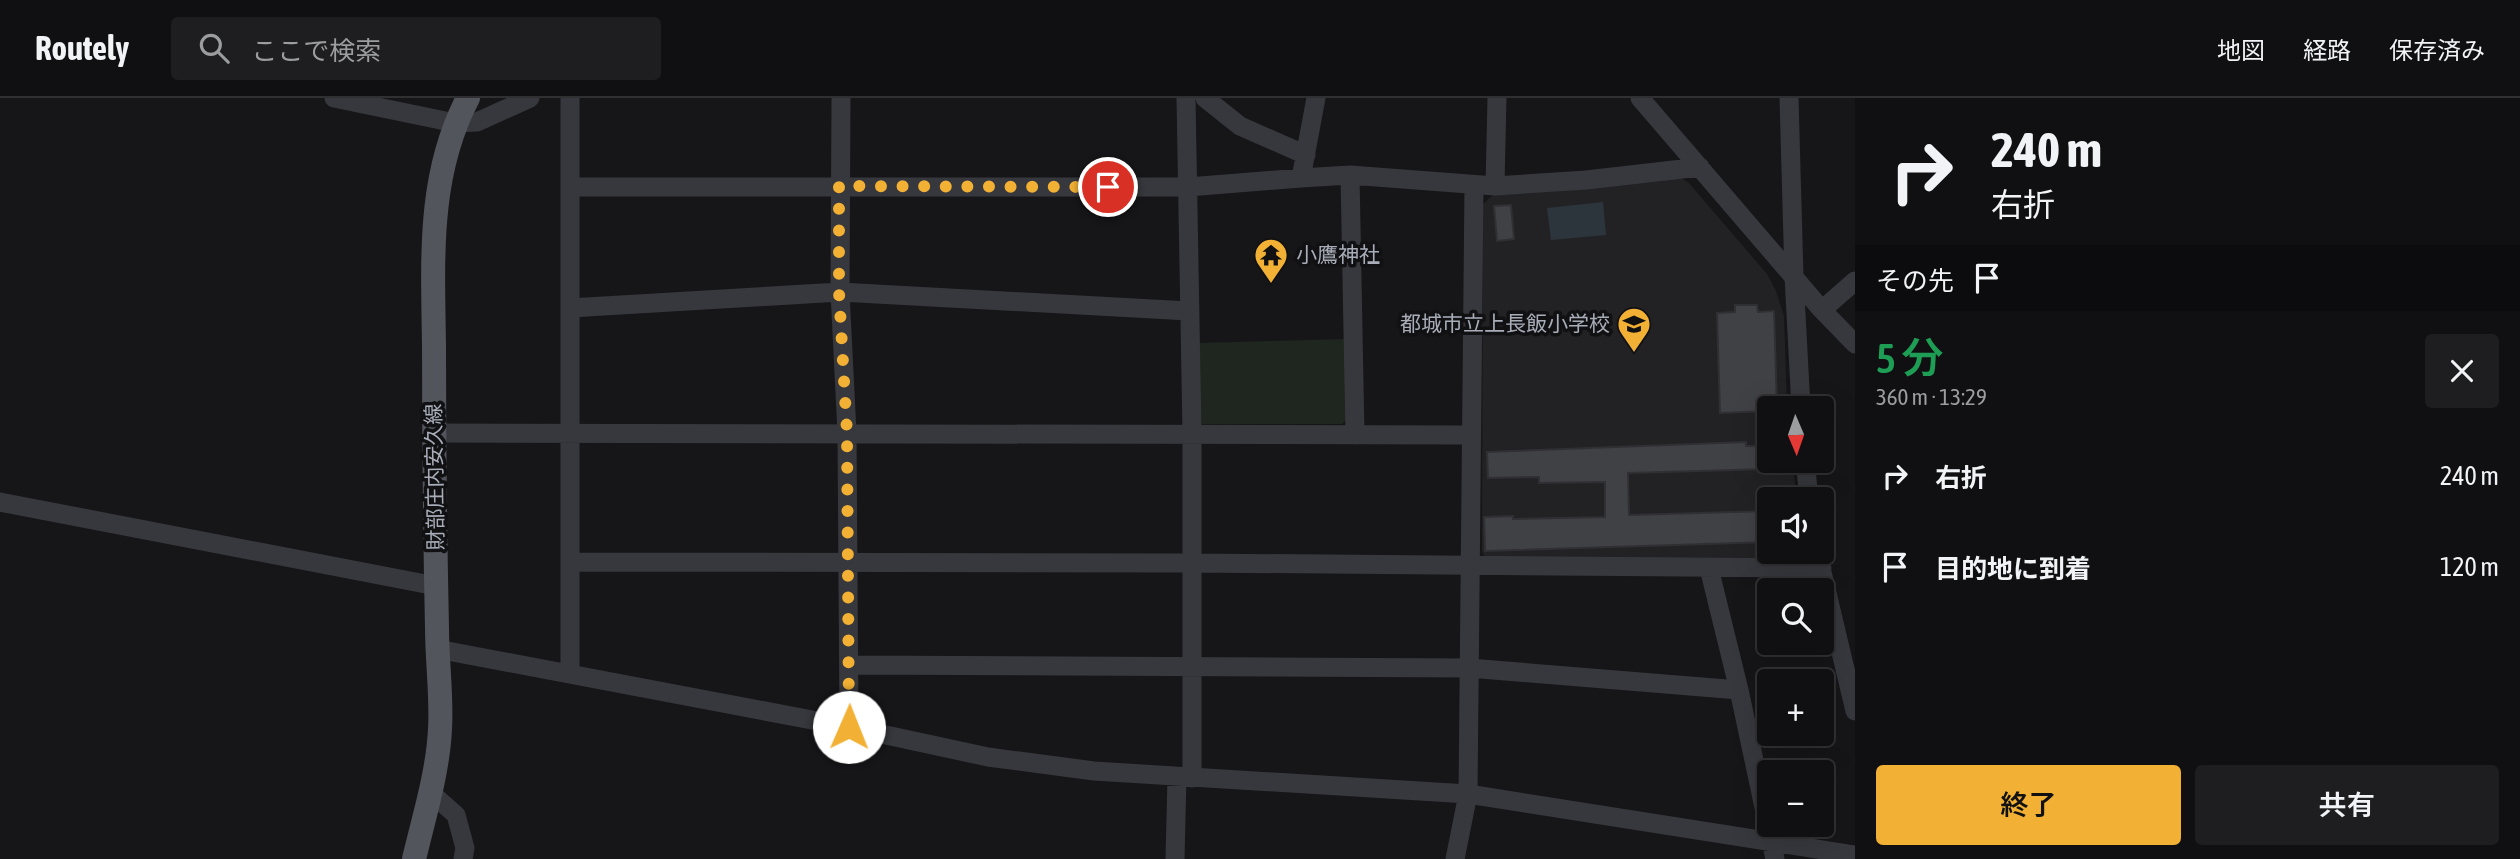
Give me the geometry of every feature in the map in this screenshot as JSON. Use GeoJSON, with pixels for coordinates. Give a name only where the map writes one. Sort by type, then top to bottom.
{"type":"FeatureCollection","features":[{"type":"Feature","properties":{"kind":"main road","name":"財部庄内安久線"},"geometry":{"type":"LineString","coordinates":[[414,859],[430,792],[440,730],[434,433],[434,228],[441,167],[454,124],[468,98]]}},
{"type":"Feature","properties":{"kind":"street"},"geometry":{"type":"LineString","coordinates":[[334,98],[454,124],[477,122],[530,98]]}},
{"type":"Feature","properties":{"kind":"street"},"geometry":{"type":"LineString","coordinates":[[570,98],[570,673]]}},
{"type":"Feature","properties":{"kind":"street"},"geometry":{"type":"LineString","coordinates":[[841,98],[839,292],[847,433],[849,727]]}},
{"type":"Feature","properties":{"kind":"street"},"geometry":{"type":"LineString","coordinates":[[1175,859],[1194,665],[1185,98]]}},
{"type":"Feature","properties":{"kind":"street"},"geometry":{"type":"LineString","coordinates":[[1205,98],[1240,126],[1306,155]]}},
{"type":"Feature","properties":{"kind":"street"},"geometry":{"type":"LineString","coordinates":[[1301,178],[1316,98]]}},
{"type":"Feature","properties":{"kind":"street"},"geometry":{"type":"LineString","coordinates":[[1495,186],[1497,98]]}},
{"type":"Feature","properties":{"kind":"street"},"geometry":{"type":"LineString","coordinates":[[1640,98],[1822,310],[1855,344]]}},
{"type":"Feature","properties":{"kind":"street"},"geometry":{"type":"LineString","coordinates":[[1789,98],[1800,396]]}},
{"type":"Feature","properties":{"kind":"street"},"geometry":{"type":"LineString","coordinates":[[570,187],[1188,187],[1350,175],[1495,186],[1586,180],[1700,167]]}},
{"type":"Feature","properties":{"kind":"street"},"geometry":{"type":"LineString","coordinates":[[1350,175],[1354,435]]}},
{"type":"Feature","properties":{"kind":"street"},"geometry":{"type":"LineString","coordinates":[[1455,859],[1468,794],[1474,185]]}},
{"type":"Feature","properties":{"kind":"street"},"geometry":{"type":"LineString","coordinates":[[1822,310],[1855,281]]}},
{"type":"Feature","properties":{"kind":"street"},"geometry":{"type":"LineString","coordinates":[[570,307],[839,292],[1189,311]]}},
{"type":"Feature","properties":{"kind":"street"},"geometry":{"type":"LineString","coordinates":[[434,433],[1470,435]]}},
{"type":"Feature","properties":{"kind":"street"},"geometry":{"type":"LineString","coordinates":[[0,502],[436,586]]}},
{"type":"Feature","properties":{"kind":"street"},"geometry":{"type":"LineString","coordinates":[[571,562],[1192,563],[1709,568],[1764,564]]}},
{"type":"Feature","properties":{"kind":"street"},"geometry":{"type":"LineString","coordinates":[[1821,564],[1855,711]]}},
{"type":"Feature","properties":{"kind":"street"},"geometry":{"type":"LineString","coordinates":[[1709,568],[1739,690],[1773,850]]}},
{"type":"Feature","properties":{"kind":"street"},"geometry":{"type":"LineString","coordinates":[[437,649],[849,727],[988,757],[1094,771],[1468,794],[1773,850],[1855,855]]}},
{"type":"Feature","properties":{"kind":"street"},"geometry":{"type":"LineString","coordinates":[[850,664],[1469,668],[1739,690]]}},
{"type":"Feature","properties":{"kind":"street"},"geometry":{"type":"LineString","coordinates":[[430,792],[456,815],[465,848],[463,859]]}},
{"type":"Feature","properties":{"kind":"shaded area","name":"都城市立上長飯小学校"},"geometry":{"type":"Polygon","coordinates":[[[1679,177],[1688,182],[1767,274],[1784,316],[1787,396],[1757,396],[1757,473],[1794,473],[1795,487],[1757,487],[1757,562],[1485,558],[1482,551],[1483,204],[1494,194],[1679,177]]]}},
{"type":"Feature","properties":{"kind":"shaded area"},"geometry":{"type":"Polygon","coordinates":[[[1603,202],[1606,235],[1551,240],[1547,208],[1603,202]]]}},
{"type":"Feature","properties":{"kind":"shaded area"},"geometry":{"type":"Polygon","coordinates":[[[1348,339],[1349,417],[1342,424],[1202,424],[1197,419],[1196,343],[1348,339]]]}},
{"type":"Feature","properties":{"kind":"building"},"geometry":{"type":"Polygon","coordinates":[[[1511,205],[1514,239],[1497,241],[1494,206],[1511,205]]]}},
{"type":"Feature","properties":{"kind":"building"},"geometry":{"type":"Polygon","coordinates":[[[1735,305],[1757,305],[1758,312],[1774,311],[1777,396],[1757,396],[1757,411],[1720,413],[1717,313],[1735,312],[1735,305]]]}},
{"type":"Feature","properties":{"kind":"building"},"geometry":{"type":"Polygon","coordinates":[[[1746,442],[1746,446],[1757,446],[1757,469],[1628,473],[1629,515],[1757,511],[1757,542],[1485,551],[1484,517],[1605,517],[1605,482],[1539,483],[1539,477],[1488,478],[1487,452],[1746,442]]]}},
{"type":"Feature","properties":{"kind":"place","name":"小鷹神社"},"geometry":{"type":"Point","coordinates":[1271,285]}},
{"type":"Feature","properties":{"kind":"place","name":"都城市立上長飯小学校"},"geometry":{"type":"Point","coordinates":[1634,354]}},
{"type":"Feature","properties":{"kind":"route"},"geometry":{"type":"LineString","coordinates":[[849,727],[847,433],[839,292],[839,186],[1108,187]]}}]}
